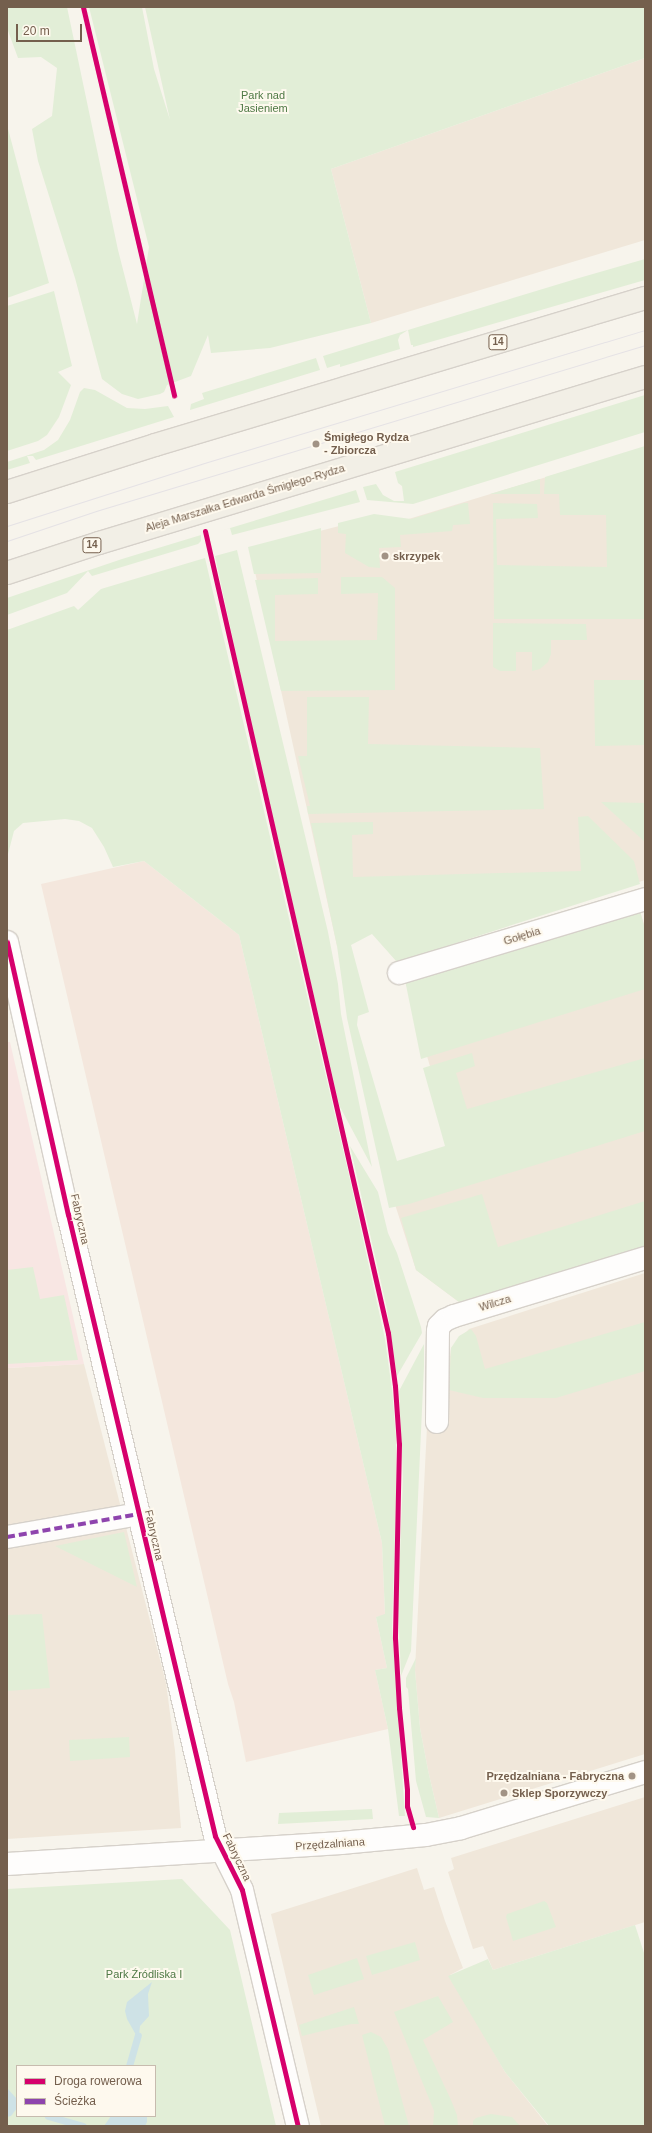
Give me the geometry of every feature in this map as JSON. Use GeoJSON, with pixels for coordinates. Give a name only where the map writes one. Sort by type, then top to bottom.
{"type":"FeatureCollection","features":[{"type":"Feature","properties":{"kind":"main road","name":"14"},"geometry":{"type":"LineString","coordinates":[[7,492],[155,445],[645,298]]}},
{"type":"Feature","properties":{"kind":"main road","name":"Aleja Marszałka Edwarda Śmigłego-Rydza"},"geometry":{"type":"LineString","coordinates":[[7,573],[373,459],[645,377]]}},
{"type":"Feature","properties":{"kind":"street","name":"Gołębia"},"geometry":{"type":"LineString","coordinates":[[400,973],[645,899]]}},
{"type":"Feature","properties":{"kind":"street","name":"Fabryczna"},"geometry":{"type":"LineString","coordinates":[[7,942],[215,1836],[242,1890],[298,2126]]}},
{"type":"Feature","properties":{"kind":"street","name":"Wilcza"},"geometry":{"type":"LineString","coordinates":[[437,1422],[438,1331],[439,1326],[445,1320],[645,1258]]}},
{"type":"Feature","properties":{"kind":"street"},"geometry":{"type":"LineString","coordinates":[[7,1537],[139,1514]]}},
{"type":"Feature","properties":{"kind":"street","name":"Przędzalniana"},"geometry":{"type":"LineString","coordinates":[[7,1864],[341,1844],[437,1833],[461,1828],[645,1772]]}},
{"type":"Feature","properties":{"kind":"shaded area"},"geometry":{"type":"Polygon","coordinates":[[[645,58],[645,240],[371,323],[331,169],[645,58]]]}},
{"type":"Feature","properties":{"kind":"shaded area"},"geometry":{"type":"Polygon","coordinates":[[[645,447],[645,880],[397,962],[371,930],[337,946],[250,549],[374,517],[402,521],[645,447]]]}},
{"type":"Feature","properties":{"kind":"shaded area"},"geometry":{"type":"Polygon","coordinates":[[[144,861],[239,935],[382,1543],[385,1615],[376,1617],[387,1668],[375,1670],[388,1729],[246,1762],[234,1702],[228,1684],[41,884],[144,861]]]}},
{"type":"Feature","properties":{"kind":"shaded area"},"geometry":{"type":"Polygon","coordinates":[[[639,908],[645,927],[645,1246],[459,1302],[416,1270],[383,1167],[449,1149],[440,1101],[405,980],[639,908]]]}},
{"type":"Feature","properties":{"kind":"shaded area"},"geometry":{"type":"Polygon","coordinates":[[[7,1042],[10,1042],[84,1364],[7,1368],[7,1042]]]}},
{"type":"Feature","properties":{"kind":"shaded area"},"geometry":{"type":"Polygon","coordinates":[[[645,1273],[645,1754],[439,1818],[420,1728],[415,1670],[427,1426],[442,1426],[451,1348],[469,1329],[645,1273]]]}},
{"type":"Feature","properties":{"kind":"shaded area"},"geometry":{"type":"Polygon","coordinates":[[[84,1364],[166,1683],[175,1751],[181,1828],[7,1839],[7,1368],[84,1364]]]}},
{"type":"Feature","properties":{"kind":"shaded area"},"geometry":{"type":"Polygon","coordinates":[[[645,1797],[645,1922],[493,1970],[483,1946],[473,1949],[448,1872],[454,1869],[451,1858],[645,1797]]]}},
{"type":"Feature","properties":{"kind":"shaded area"},"geometry":{"type":"Polygon","coordinates":[[[417,1868],[424,1890],[434,1887],[463,1968],[450,1975],[505,2072],[548,2126],[321,2126],[271,1914],[417,1868]]]}},
{"type":"Feature","properties":{"kind":"shaded area"},"geometry":{"type":"Polygon","coordinates":[[[152,1982],[148,1994],[149,2016],[140,2026],[139,2035],[136,2035],[127,2019],[125,2011],[127,2002],[152,1982]]]}},
{"type":"Feature","properties":{"kind":"shaded area"},"geometry":{"type":"Polygon","coordinates":[[[7,2088],[16,2098],[16,2109],[11,2116],[7,2117],[7,2088]]]}},
{"type":"Feature","properties":{"kind":"shaded area"},"geometry":{"type":"Polygon","coordinates":[[[110,2117],[147,2117],[145,2126],[104,2126],[110,2117]]]}},
{"type":"Feature","properties":{"kind":"green space","name":"Park nad Jasieniem"},"geometry":{"type":"Polygon","coordinates":[[[7,7],[67,7],[118,250],[137,324],[149,247],[89,7],[142,7],[154,69],[170,120],[145,7],[645,7],[645,58],[331,169],[371,323],[270,348],[211,353],[208,335],[191,376],[167,385],[164,392],[160,394],[138,399],[122,394],[102,379],[75,278],[38,161],[32,129],[52,116],[57,68],[41,57],[18,58],[7,28],[7,7]]]}},
{"type":"Feature","properties":{"kind":"green space"},"geometry":{"type":"Polygon","coordinates":[[[7,125],[49,283],[7,298],[7,125]]]}},
{"type":"Feature","properties":{"kind":"green space"},"geometry":{"type":"Polygon","coordinates":[[[645,259],[645,280],[413,347],[413,345],[411,345],[408,330],[645,259]]]}},
{"type":"Feature","properties":{"kind":"green space"},"geometry":{"type":"Polygon","coordinates":[[[54,291],[72,366],[58,372],[71,385],[59,417],[47,435],[38,441],[7,451],[7,306],[54,291]]]}},
{"type":"Feature","properties":{"kind":"green space"},"geometry":{"type":"Polygon","coordinates":[[[408,330],[400,335],[398,340],[400,349],[340,367],[340,364],[327,368],[323,356],[408,330]]]}},
{"type":"Feature","properties":{"kind":"green space"},"geometry":{"type":"Polygon","coordinates":[[[316,358],[320,370],[190,410],[191,404],[204,399],[202,393],[316,358]]]}},
{"type":"Feature","properties":{"kind":"green space"},"geometry":{"type":"Polygon","coordinates":[[[84,388],[95,390],[127,408],[145,409],[168,406],[174,417],[36,460],[33,456],[27,456],[30,463],[7,470],[7,462],[44,450],[58,440],[70,420],[80,392],[84,388]]]}},
{"type":"Feature","properties":{"kind":"green space"},"geometry":{"type":"Polygon","coordinates":[[[645,395],[645,432],[413,504],[367,500],[363,487],[376,484],[383,495],[394,501],[404,501],[402,486],[398,483],[395,472],[645,395]]]}},
{"type":"Feature","properties":{"kind":"green space"},"geometry":{"type":"Polygon","coordinates":[[[645,446],[645,619],[494,619],[493,503],[537,504],[538,518],[496,519],[497,565],[607,567],[606,515],[560,515],[559,494],[544,494],[545,477],[645,446]]]}},
{"type":"Feature","properties":{"kind":"green space"},"geometry":{"type":"Polygon","coordinates":[[[540,479],[540,494],[490,494],[540,479]]]}},
{"type":"Feature","properties":{"kind":"green space"},"geometry":{"type":"Polygon","coordinates":[[[356,490],[360,502],[232,535],[230,528],[356,490]]]}},
{"type":"Feature","properties":{"kind":"green space"},"geometry":{"type":"Polygon","coordinates":[[[468,503],[470,524],[453,525],[452,531],[400,535],[401,547],[379,548],[380,568],[369,567],[345,553],[346,534],[338,533],[338,523],[374,514],[411,519],[468,503]]]}},
{"type":"Feature","properties":{"kind":"green space"},"geometry":{"type":"Polygon","coordinates":[[[321,528],[321,573],[254,574],[248,547],[321,528]]]}},
{"type":"Feature","properties":{"kind":"green space"},"geometry":{"type":"Polygon","coordinates":[[[201,535],[201,541],[198,544],[92,576],[88,571],[67,593],[7,615],[7,598],[122,559],[201,535]]]}},
{"type":"Feature","properties":{"kind":"green space"},"geometry":{"type":"Polygon","coordinates":[[[237,550],[328,932],[338,984],[341,1014],[372,1167],[339,1105],[245,696],[215,556],[237,550]]]}},
{"type":"Feature","properties":{"kind":"green space"},"geometry":{"type":"Polygon","coordinates":[[[205,558],[348,1171],[385,1339],[392,1390],[396,1437],[396,1501],[392,1627],[405,1816],[399,1816],[388,1729],[375,1670],[387,1668],[376,1617],[385,1614],[382,1543],[239,935],[144,861],[113,867],[104,847],[92,828],[79,821],[65,819],[23,823],[14,831],[7,858],[7,630],[74,606],[78,610],[101,589],[205,558]]]}},
{"type":"Feature","properties":{"kind":"green space"},"geometry":{"type":"Polygon","coordinates":[[[341,577],[382,577],[395,588],[395,690],[281,691],[255,580],[318,578],[318,594],[275,595],[275,641],[377,640],[378,593],[341,594],[341,577]]]}},
{"type":"Feature","properties":{"kind":"green space"},"geometry":{"type":"Polygon","coordinates":[[[493,623],[586,624],[587,640],[551,640],[551,654],[548,662],[540,669],[532,671],[532,652],[516,652],[516,671],[500,671],[493,667],[493,623]]]}},
{"type":"Feature","properties":{"kind":"green space"},"geometry":{"type":"Polygon","coordinates":[[[594,680],[645,680],[645,745],[595,746],[594,680]]]}},
{"type":"Feature","properties":{"kind":"green space"},"geometry":{"type":"Polygon","coordinates":[[[307,697],[369,697],[368,744],[540,748],[544,809],[308,814],[307,806],[310,806],[298,756],[307,756],[307,697]]]}},
{"type":"Feature","properties":{"kind":"green space"},"geometry":{"type":"Polygon","coordinates":[[[601,802],[645,803],[645,842],[601,802]]]}},
{"type":"Feature","properties":{"kind":"green space"},"geometry":{"type":"Polygon","coordinates":[[[588,816],[634,861],[640,884],[397,962],[372,934],[351,945],[369,1012],[358,1016],[357,1025],[397,1161],[445,1146],[423,1068],[472,1053],[475,1066],[456,1073],[467,1109],[645,1058],[645,1131],[409,1204],[389,1208],[347,1018],[337,946],[311,823],[373,822],[373,834],[352,835],[353,877],[581,871],[578,817],[588,816]]]}},
{"type":"Feature","properties":{"kind":"green space"},"geometry":{"type":"Polygon","coordinates":[[[639,908],[645,929],[645,989],[421,1059],[405,980],[639,908]]]}},
{"type":"Feature","properties":{"kind":"green space"},"geometry":{"type":"Polygon","coordinates":[[[350,1146],[378,1192],[388,1233],[397,1253],[421,1327],[422,1333],[397,1376],[387,1309],[350,1146]]]}},
{"type":"Feature","properties":{"kind":"green space"},"geometry":{"type":"Polygon","coordinates":[[[482,1194],[498,1247],[645,1201],[645,1246],[459,1302],[416,1270],[401,1218],[482,1194]]]}},
{"type":"Feature","properties":{"kind":"green space"},"geometry":{"type":"Polygon","coordinates":[[[33,1267],[40,1299],[64,1295],[78,1360],[7,1364],[7,1270],[33,1267]]]}},
{"type":"Feature","properties":{"kind":"green space"},"geometry":{"type":"Polygon","coordinates":[[[645,1322],[645,1371],[556,1398],[483,1398],[449,1390],[451,1348],[459,1336],[471,1329],[476,1336],[485,1369],[645,1322]]]}},
{"type":"Feature","properties":{"kind":"green space"},"geometry":{"type":"Polygon","coordinates":[[[424,1344],[411,1651],[401,1676],[398,1605],[403,1477],[399,1391],[424,1344]]]}},
{"type":"Feature","properties":{"kind":"green space"},"geometry":{"type":"Polygon","coordinates":[[[124,1532],[137,1587],[55,1546],[124,1532]]]}},
{"type":"Feature","properties":{"kind":"green space"},"geometry":{"type":"Polygon","coordinates":[[[42,1614],[50,1688],[7,1691],[7,1615],[42,1614]]]}},
{"type":"Feature","properties":{"kind":"green space"},"geometry":{"type":"Polygon","coordinates":[[[416,1658],[415,1670],[420,1728],[439,1818],[426,1817],[416,1781],[406,1678],[416,1658]]]}},
{"type":"Feature","properties":{"kind":"green space"},"geometry":{"type":"Polygon","coordinates":[[[129,1737],[130,1757],[70,1761],[69,1740],[129,1737]]]}},
{"type":"Feature","properties":{"kind":"green space"},"geometry":{"type":"Polygon","coordinates":[[[372,1809],[373,1819],[278,1824],[279,1813],[372,1809]]]}},
{"type":"Feature","properties":{"kind":"green space","name":"Park Źródliska I"},"geometry":{"type":"Polygon","coordinates":[[[182,1879],[230,1930],[276,2126],[7,2126],[7,1889],[182,1879]]]}},
{"type":"Feature","properties":{"kind":"green space"},"geometry":{"type":"Polygon","coordinates":[[[544,1901],[547,1903],[556,1927],[513,1941],[506,1917],[507,1914],[544,1901]]]}},
{"type":"Feature","properties":{"kind":"green space"},"geometry":{"type":"Polygon","coordinates":[[[635,1925],[645,1956],[645,2126],[549,2126],[505,2072],[448,1976],[488,1959],[493,1970],[635,1925]]]}},
{"type":"Feature","properties":{"kind":"green space"},"geometry":{"type":"Polygon","coordinates":[[[415,1942],[420,1960],[372,1975],[366,1956],[415,1942]]]}},
{"type":"Feature","properties":{"kind":"green space"},"geometry":{"type":"Polygon","coordinates":[[[357,1958],[364,1979],[314,1995],[308,1975],[357,1958]]]}},
{"type":"Feature","properties":{"kind":"green space"},"geometry":{"type":"Polygon","coordinates":[[[438,1996],[453,2022],[423,2040],[451,2100],[457,2115],[458,2126],[433,2126],[434,2111],[394,2012],[438,1996]]]}},
{"type":"Feature","properties":{"kind":"green space"},"geometry":{"type":"Polygon","coordinates":[[[354,2007],[359,2024],[351,2024],[302,2036],[299,2025],[354,2007]]]}},
{"type":"Feature","properties":{"kind":"green space"},"geometry":{"type":"Polygon","coordinates":[[[371,2032],[381,2037],[388,2049],[409,2126],[385,2126],[362,2035],[371,2032]]]}},
{"type":"Feature","properties":{"kind":"green space"},"geometry":{"type":"Polygon","coordinates":[[[491,2114],[512,2117],[520,2126],[473,2126],[473,2121],[476,2118],[491,2114]]]}},
{"type":"Feature","properties":{"kind":"waterway"},"geometry":{"type":"LineString","coordinates":[[129,2065],[138,2035]]}},
{"type":"Feature","properties":{"kind":"waterway"},"geometry":{"type":"LineString","coordinates":[[52,2117],[83,2126]]}},
{"type":"Feature","properties":{"kind":"tram line"},"geometry":{"type":"LineString","coordinates":[[7,526],[201,464],[645,330]]}},
{"type":"Feature","properties":{"kind":"tram line"},"geometry":{"type":"LineString","coordinates":[[7,541],[96,511],[645,345]]}},
{"type":"Feature","properties":{"kind":"marked path"},"geometry":{"type":"LineString","coordinates":[[7,1537],[139,1514]]}},
{"type":"Feature","properties":{"kind":"cycle path"},"geometry":{"type":"LineString","coordinates":[[83,7],[174,395]]}},
{"type":"Feature","properties":{"kind":"cycle path"},"geometry":{"type":"LineString","coordinates":[[205,531],[388,1333],[395,1386],[399,1444],[395,1638],[407,1806],[413,1827]]}},
{"type":"Feature","properties":{"kind":"cycle path"},"geometry":{"type":"LineString","coordinates":[[7,942],[68,1214],[215,1836],[242,1890],[298,2126]]}},
{"type":"Feature","properties":{"kind":"place","name":"Śmigłego Rydza - Zbiorcza"},"geometry":{"type":"Point","coordinates":[316,444]}},
{"type":"Feature","properties":{"kind":"place","name":"skrzypek"},"geometry":{"type":"Point","coordinates":[385,556]}},
{"type":"Feature","properties":{"kind":"place","name":"Przędzalniana - Fabryczna"},"geometry":{"type":"Point","coordinates":[632,1776]}},
{"type":"Feature","properties":{"kind":"place","name":"Sklep Sporzywczy"},"geometry":{"type":"Point","coordinates":[504,1793]}}]}
